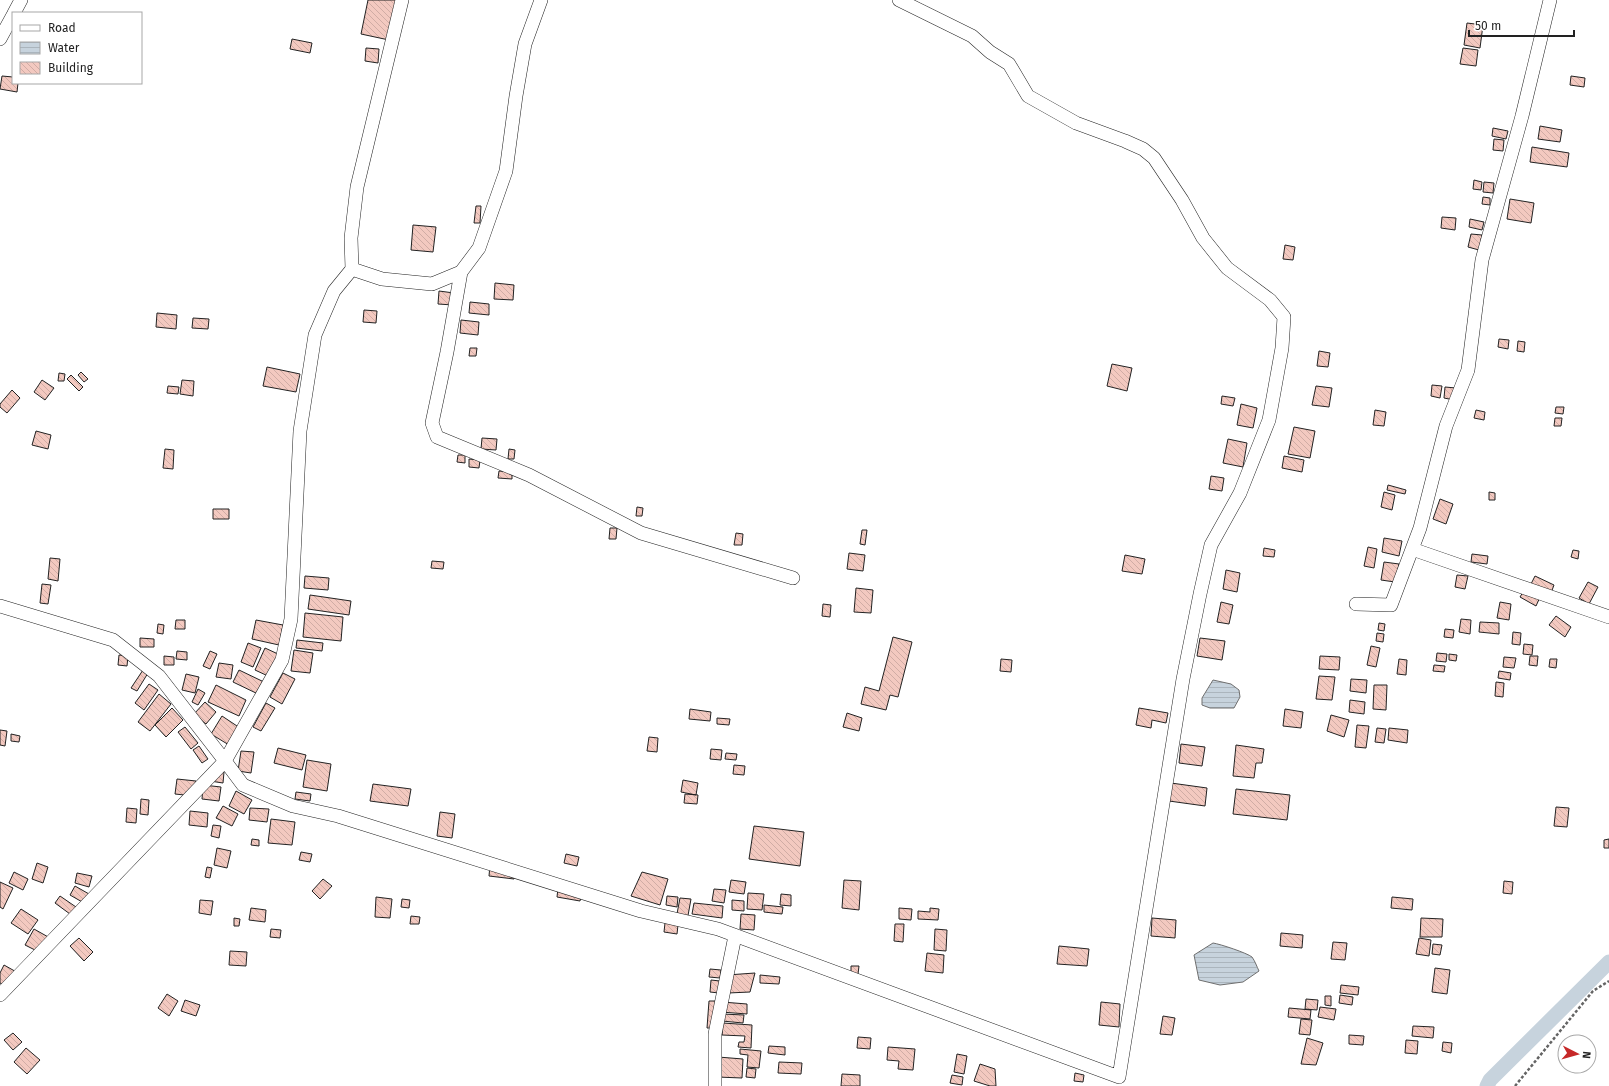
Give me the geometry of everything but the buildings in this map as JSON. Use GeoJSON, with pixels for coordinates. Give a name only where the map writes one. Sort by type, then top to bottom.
{"type":"FeatureCollection","features":[{"type":"Feature","properties":{"kind":"street"},"geometry":{"type":"LineString","coordinates":[[15,12],[21,0]]}},
{"type":"Feature","properties":{"kind":"street"},"geometry":{"type":"LineString","coordinates":[[0,995],[225,761],[282,660],[291,619],[300,431],[315,335],[334,291],[352,269],[351,238],[357,187],[402,0]]}},
{"type":"Feature","properties":{"kind":"street"},"geometry":{"type":"LineString","coordinates":[[541,0],[525,44],[516,96],[506,171],[479,248],[461,272],[447,352],[432,424],[437,437],[528,475],[641,533],[793,578]]}},
{"type":"Feature","properties":{"kind":"street"},"geometry":{"type":"LineString","coordinates":[[0,606],[113,640],[159,676],[243,785],[292,806],[338,816],[640,911],[718,929],[1119,1077],[1183,679],[1200,594],[1211,545],[1240,493],[1269,420],[1282,348],[1284,317],[1270,300],[1227,268],[1217,256],[1203,238],[1182,200],[1154,158],[1143,149],[1076,123],[1028,96],[1009,64],[990,52],[972,36],[899,0]]}},
{"type":"Feature","properties":{"kind":"street"},"geometry":{"type":"LineString","coordinates":[[1356,604],[1391,605],[1420,528],[1446,426],[1468,370],[1482,260],[1522,116],[1550,0]]}},
{"type":"Feature","properties":{"kind":"street"},"geometry":{"type":"LineString","coordinates":[[0,39],[12,18]]}},
{"type":"Feature","properties":{"kind":"street"},"geometry":{"type":"LineString","coordinates":[[352,269],[382,279],[432,284],[461,272]]}},
{"type":"Feature","properties":{"kind":"street"},"geometry":{"type":"LineString","coordinates":[[1412,549],[1609,617]]}},
{"type":"Feature","properties":{"kind":"street"},"geometry":{"type":"LineString","coordinates":[[715,1086],[715,1034],[735,936]]}},
{"type":"Feature","properties":{"kind":"path"},"geometry":{"type":"LineString","coordinates":[[1515,1086],[1593,991],[1609,981]]}},
{"type":"Feature","properties":{"kind":"water"},"geometry":{"type":"Polygon","coordinates":[[[1213,680],[1231,684],[1239,690],[1240,697],[1234,708],[1210,708],[1202,705],[1202,698],[1213,680]]]}},
{"type":"Feature","properties":{"kind":"water"},"geometry":{"type":"Polygon","coordinates":[[[1213,943],[1245,953],[1252,957],[1259,971],[1243,982],[1220,985],[1199,980],[1194,955],[1213,943]]]}},
{"type":"Feature","properties":{"kind":"waterway"},"geometry":{"type":"LineString","coordinates":[[1487,1086],[1490,1080],[1609,962]]}}]}
